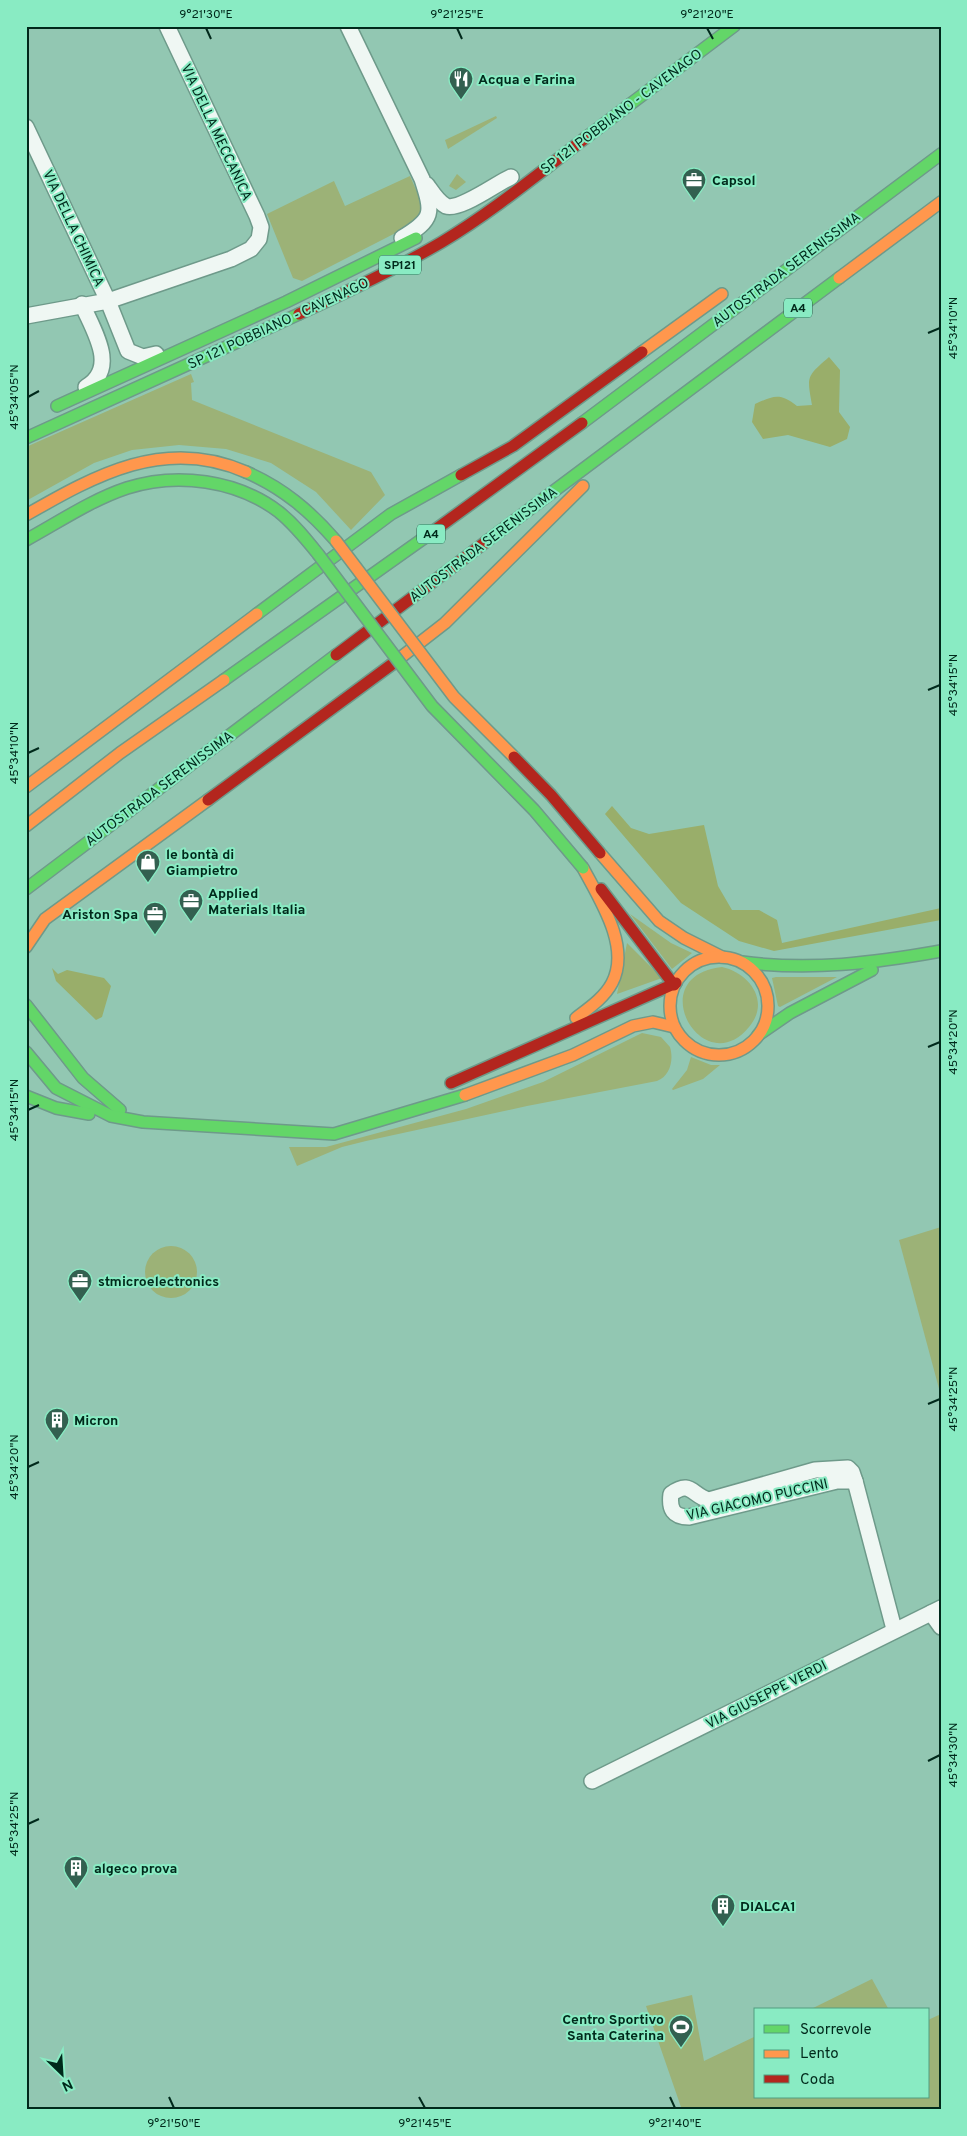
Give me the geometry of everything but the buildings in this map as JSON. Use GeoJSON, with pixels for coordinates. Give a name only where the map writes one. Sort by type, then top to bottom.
{"type":"FeatureCollection","features":[{"type":"Feature","properties":{"kind":"main road","name":"SP 121 POBBIANO - CAVENAGO"},"geometry":{"type":"LineString","coordinates":[[26,438],[338,297],[435,246],[488,212],[734,26]]}},
{"type":"Feature","properties":{"kind":"main road","name":"AUTOSTRADA SERENISSIMA"},"geometry":{"type":"LineString","coordinates":[[26,826],[120,753],[478,501],[941,154]]}},
{"type":"Feature","properties":{"kind":"main road"},"geometry":{"type":"LineString","coordinates":[[455,216],[515,174]]}},
{"type":"Feature","properties":{"kind":"main road","name":"AUTOSTRADA SERENISSIMA"},"geometry":{"type":"LineString","coordinates":[[26,889],[654,415],[941,202]]}},
{"type":"Feature","properties":{"kind":"main road","name":"SP 121 POBBIANO - CAVENAGO"},"geometry":{"type":"LineString","coordinates":[[49,410],[334,279],[431,231]]}},
{"type":"Feature","properties":{"kind":"main road"},"geometry":{"type":"LineString","coordinates":[[772,265],[831,235]]}},
{"type":"Feature","properties":{"kind":"main road"},"geometry":{"type":"LineString","coordinates":[[26,787],[391,514],[513,446],[731,288]]}},
{"type":"Feature","properties":{"kind":"main road"},"geometry":{"type":"LineString","coordinates":[[26,432],[115,390],[123,383],[129,372]]}},
{"type":"Feature","properties":{"kind":"main road"},"geometry":{"type":"LineString","coordinates":[[26,947],[45,919],[373,680],[445,623],[483,588],[654,415]]}},
{"type":"Feature","properties":{"kind":"main road"},"geometry":{"type":"LineString","coordinates":[[26,515],[78,486],[118,468],[152,460],[195,458],[238,467],[274,484],[310,510],[336,541],[454,697],[551,795],[659,921],[684,938],[722,957],[742,962],[811,969],[850,967],[941,951]]}},
{"type":"Feature","properties":{"kind":"main road"},"geometry":{"type":"LineString","coordinates":[[26,540],[127,488],[146,482],[174,479],[214,484],[259,500],[289,521],[318,554],[432,706],[539,815],[632,928],[674,984],[670,1006],[674,1027]]}},
{"type":"Feature","properties":{"kind":"main road"},"geometry":{"type":"LineString","coordinates":[[539,1044],[590,1007],[604,994],[616,974],[615,941],[601,901],[583,868]]}},
{"type":"Feature","properties":{"kind":"main road"},"geometry":{"type":"LineString","coordinates":[[444,1086],[674,984],[695,963],[707,958],[722,957]]}},
{"type":"Feature","properties":{"kind":"main road"},"geometry":{"type":"LineString","coordinates":[[26,1096],[58,1110],[143,1122],[278,1132],[334,1134],[350,1131],[460,1097],[535,1070],[638,1024],[663,1023],[674,1027],[692,1047],[704,1052],[718,1055],[742,1049],[758,1035],[790,1013],[893,960]]}},
{"type":"Feature","properties":{"kind":"main road"},"geometry":{"type":"LineString","coordinates":[[742,962],[757,976],[767,995],[767,1015],[758,1035]]}},
{"type":"Feature","properties":{"kind":"main road"},"geometry":{"type":"LineString","coordinates":[[26,1005],[90,1085],[110,1103],[143,1122]]}},
{"type":"Feature","properties":{"kind":"main road"},"geometry":{"type":"LineString","coordinates":[[26,1052],[56,1088],[84,1104],[111,1116]]}},
{"type":"Feature","properties":{"kind":"main road"},"geometry":{"type":"LineString","coordinates":[[350,1131],[426,1094]]}},
{"type":"Feature","properties":{"kind":"street","name":"VIA DELLA MECCANICA"},"geometry":{"type":"LineString","coordinates":[[108,301],[231,259],[251,249],[259,239],[261,228],[257,216],[168,26]]}},
{"type":"Feature","properties":{"kind":"street"},"geometry":{"type":"LineString","coordinates":[[334,279],[423,224],[431,208],[422,179],[348,26]]}},
{"type":"Feature","properties":{"kind":"street","name":"VIA DELLA CHIMICA"},"geometry":{"type":"LineString","coordinates":[[26,127],[108,301],[128,351],[129,372]]}},
{"type":"Feature","properties":{"kind":"street"},"geometry":{"type":"LineString","coordinates":[[422,179],[441,202],[451,206],[467,202],[515,174]]}},
{"type":"Feature","properties":{"kind":"street"},"geometry":{"type":"LineString","coordinates":[[26,316],[82,304],[108,301]]}},
{"type":"Feature","properties":{"kind":"street"},"geometry":{"type":"LineString","coordinates":[[49,410],[62,400],[92,384],[101,372],[103,359],[101,349],[82,304]]}},
{"type":"Feature","properties":{"kind":"street"},"geometry":{"type":"LineString","coordinates":[[128,351],[138,356],[147,357],[193,344]]}},
{"type":"Feature","properties":{"kind":"street","name":"VIA GIACOMO PUCCINI"},"geometry":{"type":"LineString","coordinates":[[848,1468],[852,1472],[854,1481],[837,1481],[689,1517],[680,1517],[673,1512],[670,1504],[671,1494],[684,1487],[692,1489],[699,1498],[709,1500],[815,1470],[848,1468]]}},
{"type":"Feature","properties":{"kind":"street"},"geometry":{"type":"LineString","coordinates":[[854,1481],[894,1629]]}},
{"type":"Feature","properties":{"kind":"street"},"geometry":{"type":"LineString","coordinates":[[936,1610],[941,1627]]}},
{"type":"Feature","properties":{"kind":"street","name":"VIA GIUSEPPE VERDI"},"geometry":{"type":"LineString","coordinates":[[592,1781],[894,1629],[936,1610]]}},
{"type":"Feature","properties":{"kind":"green space"},"geometry":{"type":"Polygon","coordinates":[[[496,116],[497,118],[448,149],[445,140],[496,116]]]}},
{"type":"Feature","properties":{"kind":"green space"},"geometry":{"type":"Polygon","coordinates":[[[457,174],[466,182],[456,190],[449,186],[457,174]]]}},
{"type":"Feature","properties":{"kind":"green space"},"geometry":{"type":"Polygon","coordinates":[[[410,176],[424,208],[415,223],[302,281],[293,278],[267,214],[334,181],[345,206],[410,176]]]}},
{"type":"Feature","properties":{"kind":"green space"},"geometry":{"type":"Polygon","coordinates":[[[829,357],[840,370],[839,412],[850,427],[847,439],[830,447],[788,435],[763,439],[752,422],[755,404],[772,397],[781,397],[797,406],[812,405],[809,388],[810,378],[812,373],[829,357]]]}},
{"type":"Feature","properties":{"kind":"green space"},"geometry":{"type":"Polygon","coordinates":[[[191,374],[194,382],[191,383],[192,400],[371,472],[385,495],[351,530],[316,492],[271,463],[226,449],[179,445],[132,450],[94,463],[26,501],[26,447],[191,374]]]}},
{"type":"Feature","properties":{"kind":"green space"},"geometry":{"type":"Polygon","coordinates":[[[612,806],[631,828],[649,834],[704,825],[718,886],[732,910],[759,910],[777,920],[782,943],[941,908],[941,920],[774,951],[739,941],[681,903],[605,814],[612,806]]]}},
{"type":"Feature","properties":{"kind":"green space"},"geometry":{"type":"Polygon","coordinates":[[[630,914],[671,943],[692,953],[672,969],[630,914]]]}},
{"type":"Feature","properties":{"kind":"green space"},"geometry":{"type":"Polygon","coordinates":[[[627,943],[662,978],[617,994],[627,943]]]}},
{"type":"Feature","properties":{"kind":"green space"},"geometry":{"type":"Polygon","coordinates":[[[722,967],[741,975],[748,982],[754,989],[758,1008],[749,1027],[731,1041],[714,1043],[699,1035],[688,1021],[683,1005],[686,988],[698,974],[722,967]]]}},
{"type":"Feature","properties":{"kind":"green space"},"geometry":{"type":"Polygon","coordinates":[[[52,968],[58,974],[67,970],[104,978],[111,986],[102,1017],[96,1020],[56,981],[52,968]]]}},
{"type":"Feature","properties":{"kind":"green space"},"geometry":{"type":"Polygon","coordinates":[[[837,977],[780,1007],[778,1006],[772,978],[837,977]]]}},
{"type":"Feature","properties":{"kind":"green space"},"geometry":{"type":"Polygon","coordinates":[[[642,1033],[661,1037],[670,1047],[670,1067],[665,1075],[657,1081],[527,1106],[366,1141],[342,1147],[297,1166],[289,1147],[326,1147],[466,1109],[543,1082],[642,1033]]]}},
{"type":"Feature","properties":{"kind":"green space"},"geometry":{"type":"Polygon","coordinates":[[[691,1057],[711,1065],[720,1065],[703,1079],[673,1090],[687,1070],[691,1057]]]}},
{"type":"Feature","properties":{"kind":"green space"},"geometry":{"type":"Polygon","coordinates":[[[941,1227],[941,1396],[899,1240],[941,1227]]]}},
{"type":"Feature","properties":{"kind":"green space"},"geometry":{"type":"Polygon","coordinates":[[[166,1246],[176,1246],[190,1253],[197,1267],[197,1277],[190,1291],[176,1298],[166,1298],[156,1294],[149,1287],[145,1277],[145,1267],[149,1257],[156,1250],[166,1246]]]}},
{"type":"Feature","properties":{"kind":"green space"},"geometry":{"type":"Polygon","coordinates":[[[872,1979],[888,2008],[813,2008],[872,1979]]]}},
{"type":"Feature","properties":{"kind":"green space","name":"Centro Sportivo Santa Caterina"},"geometry":{"type":"Polygon","coordinates":[[[692,1995],[704,2061],[754,2037],[754,2098],[930,2098],[930,2019],[941,2014],[941,2110],[682,2110],[646,2006],[692,1995]]]}},
{"type":"Feature","properties":{"kind":"traffic: fast"},"geometry":{"type":"LineString","coordinates":[[584,139],[734,26]]}},
{"type":"Feature","properties":{"kind":"traffic: fast"},"geometry":{"type":"LineString","coordinates":[[582,423],[941,154]]}},
{"type":"Feature","properties":{"kind":"traffic: fast"},"geometry":{"type":"LineString","coordinates":[[57,406],[286,302],[416,238]]}},
{"type":"Feature","properties":{"kind":"traffic: fast"},"geometry":{"type":"LineString","coordinates":[[487,541],[839,278]]}},
{"type":"Feature","properties":{"kind":"traffic: fast"},"geometry":{"type":"LineString","coordinates":[[26,438],[299,314]]}},
{"type":"Feature","properties":{"kind":"traffic: fast"},"geometry":{"type":"LineString","coordinates":[[246,472],[272,485],[295,501],[336,541]]}},
{"type":"Feature","properties":{"kind":"traffic: fast"},"geometry":{"type":"LineString","coordinates":[[257,614],[391,514],[461,475]]}},
{"type":"Feature","properties":{"kind":"traffic: fast"},"geometry":{"type":"LineString","coordinates":[[26,540],[88,505],[127,488],[166,480],[186,480],[226,486],[245,492],[262,501],[290,522],[318,554]]}},
{"type":"Feature","properties":{"kind":"traffic: fast"},"geometry":{"type":"LineString","coordinates":[[224,680],[424,538]]}},
{"type":"Feature","properties":{"kind":"traffic: fast"},"geometry":{"type":"LineString","coordinates":[[318,554],[432,706],[534,810],[583,868]]}},
{"type":"Feature","properties":{"kind":"traffic: fast"},"geometry":{"type":"LineString","coordinates":[[26,889],[336,655]]}},
{"type":"Feature","properties":{"kind":"traffic: fast"},"geometry":{"type":"LineString","coordinates":[[742,962],[767,965],[817,966],[867,962],[941,951]]}},
{"type":"Feature","properties":{"kind":"traffic: fast"},"geometry":{"type":"LineString","coordinates":[[758,1035],[790,1013],[872,970]]}},
{"type":"Feature","properties":{"kind":"traffic: fast"},"geometry":{"type":"LineString","coordinates":[[26,1005],[83,1078],[120,1110]]}},
{"type":"Feature","properties":{"kind":"traffic: fast"},"geometry":{"type":"LineString","coordinates":[[26,1052],[56,1088],[111,1116],[143,1122],[334,1134],[465,1095]]}},
{"type":"Feature","properties":{"kind":"traffic: fast"},"geometry":{"type":"LineString","coordinates":[[26,1096],[56,1108],[89,1114]]}},
{"type":"Feature","properties":{"kind":"traffic: slow"},"geometry":{"type":"LineString","coordinates":[[839,278],[941,202]]}},
{"type":"Feature","properties":{"kind":"traffic: slow"},"geometry":{"type":"LineString","coordinates":[[642,352],[722,294]]}},
{"type":"Feature","properties":{"kind":"traffic: slow"},"geometry":{"type":"LineString","coordinates":[[26,515],[105,474],[159,459],[187,458],[216,462],[246,472]]}},
{"type":"Feature","properties":{"kind":"traffic: slow"},"geometry":{"type":"LineString","coordinates":[[391,665],[445,623],[583,486]]}},
{"type":"Feature","properties":{"kind":"traffic: slow"},"geometry":{"type":"LineString","coordinates":[[336,541],[454,697],[514,757]]}},
{"type":"Feature","properties":{"kind":"traffic: slow"},"geometry":{"type":"LineString","coordinates":[[26,787],[257,614]]}},
{"type":"Feature","properties":{"kind":"traffic: slow"},"geometry":{"type":"LineString","coordinates":[[26,826],[120,753],[224,680]]}},
{"type":"Feature","properties":{"kind":"traffic: slow"},"geometry":{"type":"LineString","coordinates":[[26,947],[45,919],[208,800]]}},
{"type":"Feature","properties":{"kind":"traffic: slow"},"geometry":{"type":"LineString","coordinates":[[600,853],[659,921],[684,938],[722,957]]}},
{"type":"Feature","properties":{"kind":"traffic: slow"},"geometry":{"type":"LineString","coordinates":[[576,1018],[596,1002],[609,988],[617,969],[618,954],[616,939],[605,909],[583,868]]}},
{"type":"Feature","properties":{"kind":"traffic: slow"},"geometry":{"type":"LineString","coordinates":[[719,957],[738,961],[754,971],[764,987],[768,1006],[764,1025],[754,1041],[738,1051],[719,1055],[700,1051],[684,1041],[674,1025],[670,1006],[674,987],[684,971],[700,961],[719,957]]}},
{"type":"Feature","properties":{"kind":"traffic: slow"},"geometry":{"type":"LineString","coordinates":[[465,1095],[573,1055],[633,1026],[653,1022],[674,1027]]}},
{"type":"Feature","properties":{"kind":"traffic: jam"},"geometry":{"type":"LineString","coordinates":[[299,314],[389,271],[442,242],[497,205],[584,139]]}},
{"type":"Feature","properties":{"kind":"traffic: jam"},"geometry":{"type":"LineString","coordinates":[[461,475],[513,446],[642,352]]}},
{"type":"Feature","properties":{"kind":"traffic: jam"},"geometry":{"type":"LineString","coordinates":[[424,538],[582,423]]}},
{"type":"Feature","properties":{"kind":"traffic: jam"},"geometry":{"type":"LineString","coordinates":[[336,655],[487,541]]}},
{"type":"Feature","properties":{"kind":"traffic: jam"},"geometry":{"type":"LineString","coordinates":[[208,800],[391,665]]}},
{"type":"Feature","properties":{"kind":"traffic: jam"},"geometry":{"type":"LineString","coordinates":[[514,757],[551,795],[600,853]]}},
{"type":"Feature","properties":{"kind":"traffic: jam"},"geometry":{"type":"LineString","coordinates":[[601,889],[674,985]]}},
{"type":"Feature","properties":{"kind":"traffic: jam"},"geometry":{"type":"LineString","coordinates":[[451,1083],[676,983]]}},
{"type":"Feature","properties":{"kind":"place","name":"Acqua e Farina"},"geometry":{"type":"Point","coordinates":[461,100]}},
{"type":"Feature","properties":{"kind":"place","name":"Capsol"},"geometry":{"type":"Point","coordinates":[694,201]}},
{"type":"Feature","properties":{"kind":"place","name":"le bontà di Giampietro"},"geometry":{"type":"Point","coordinates":[148,883]}},
{"type":"Feature","properties":{"kind":"place","name":"Applied Materials Italia"},"geometry":{"type":"Point","coordinates":[191,922]}},
{"type":"Feature","properties":{"kind":"place","name":"Ariston Spa"},"geometry":{"type":"Point","coordinates":[155,935]}},
{"type":"Feature","properties":{"kind":"place","name":"stmicroelectronics"},"geometry":{"type":"Point","coordinates":[80,1302]}},
{"type":"Feature","properties":{"kind":"place","name":"Micron"},"geometry":{"type":"Point","coordinates":[57,1441]}},
{"type":"Feature","properties":{"kind":"place","name":"algeco prova"},"geometry":{"type":"Point","coordinates":[76,1889]}},
{"type":"Feature","properties":{"kind":"place","name":"DIALCA1"},"geometry":{"type":"Point","coordinates":[723,1927]}},
{"type":"Feature","properties":{"kind":"place","name":"Centro Sportivo Santa Caterina"},"geometry":{"type":"Point","coordinates":[681,2048]}}]}
